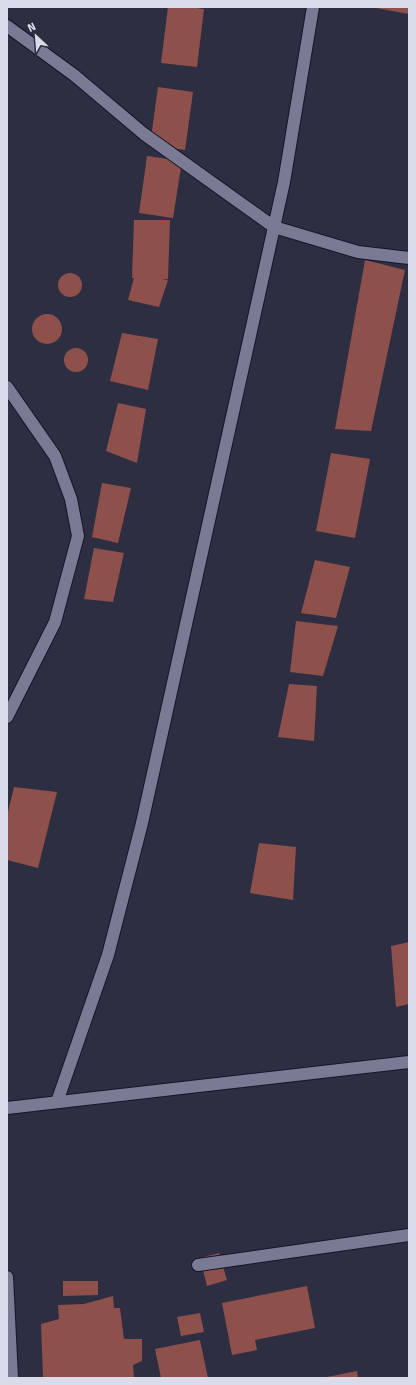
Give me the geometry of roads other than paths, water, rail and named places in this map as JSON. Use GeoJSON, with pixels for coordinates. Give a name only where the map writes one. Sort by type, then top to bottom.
{"type":"FeatureCollection","features":[{"type":"Feature","properties":{"kind":"street"},"geometry":{"type":"LineString","coordinates":[[57,1102],[108,955],[142,823],[284,182],[313,7]]}},
{"type":"Feature","properties":{"kind":"street"},"geometry":{"type":"LineString","coordinates":[[7,26],[74,75],[144,134],[274,227],[358,252],[409,258]]}},
{"type":"Feature","properties":{"kind":"street"},"geometry":{"type":"LineString","coordinates":[[7,387],[55,456],[72,499],[78,536],[55,622],[7,716]]}},
{"type":"Feature","properties":{"kind":"street"},"geometry":{"type":"LineString","coordinates":[[7,1108],[409,1062]]}},
{"type":"Feature","properties":{"kind":"street"},"geometry":{"type":"LineString","coordinates":[[198,1265],[409,1235]]}},
{"type":"Feature","properties":{"kind":"street"},"geometry":{"type":"LineString","coordinates":[[7,1277],[12,1378]]}}]}
